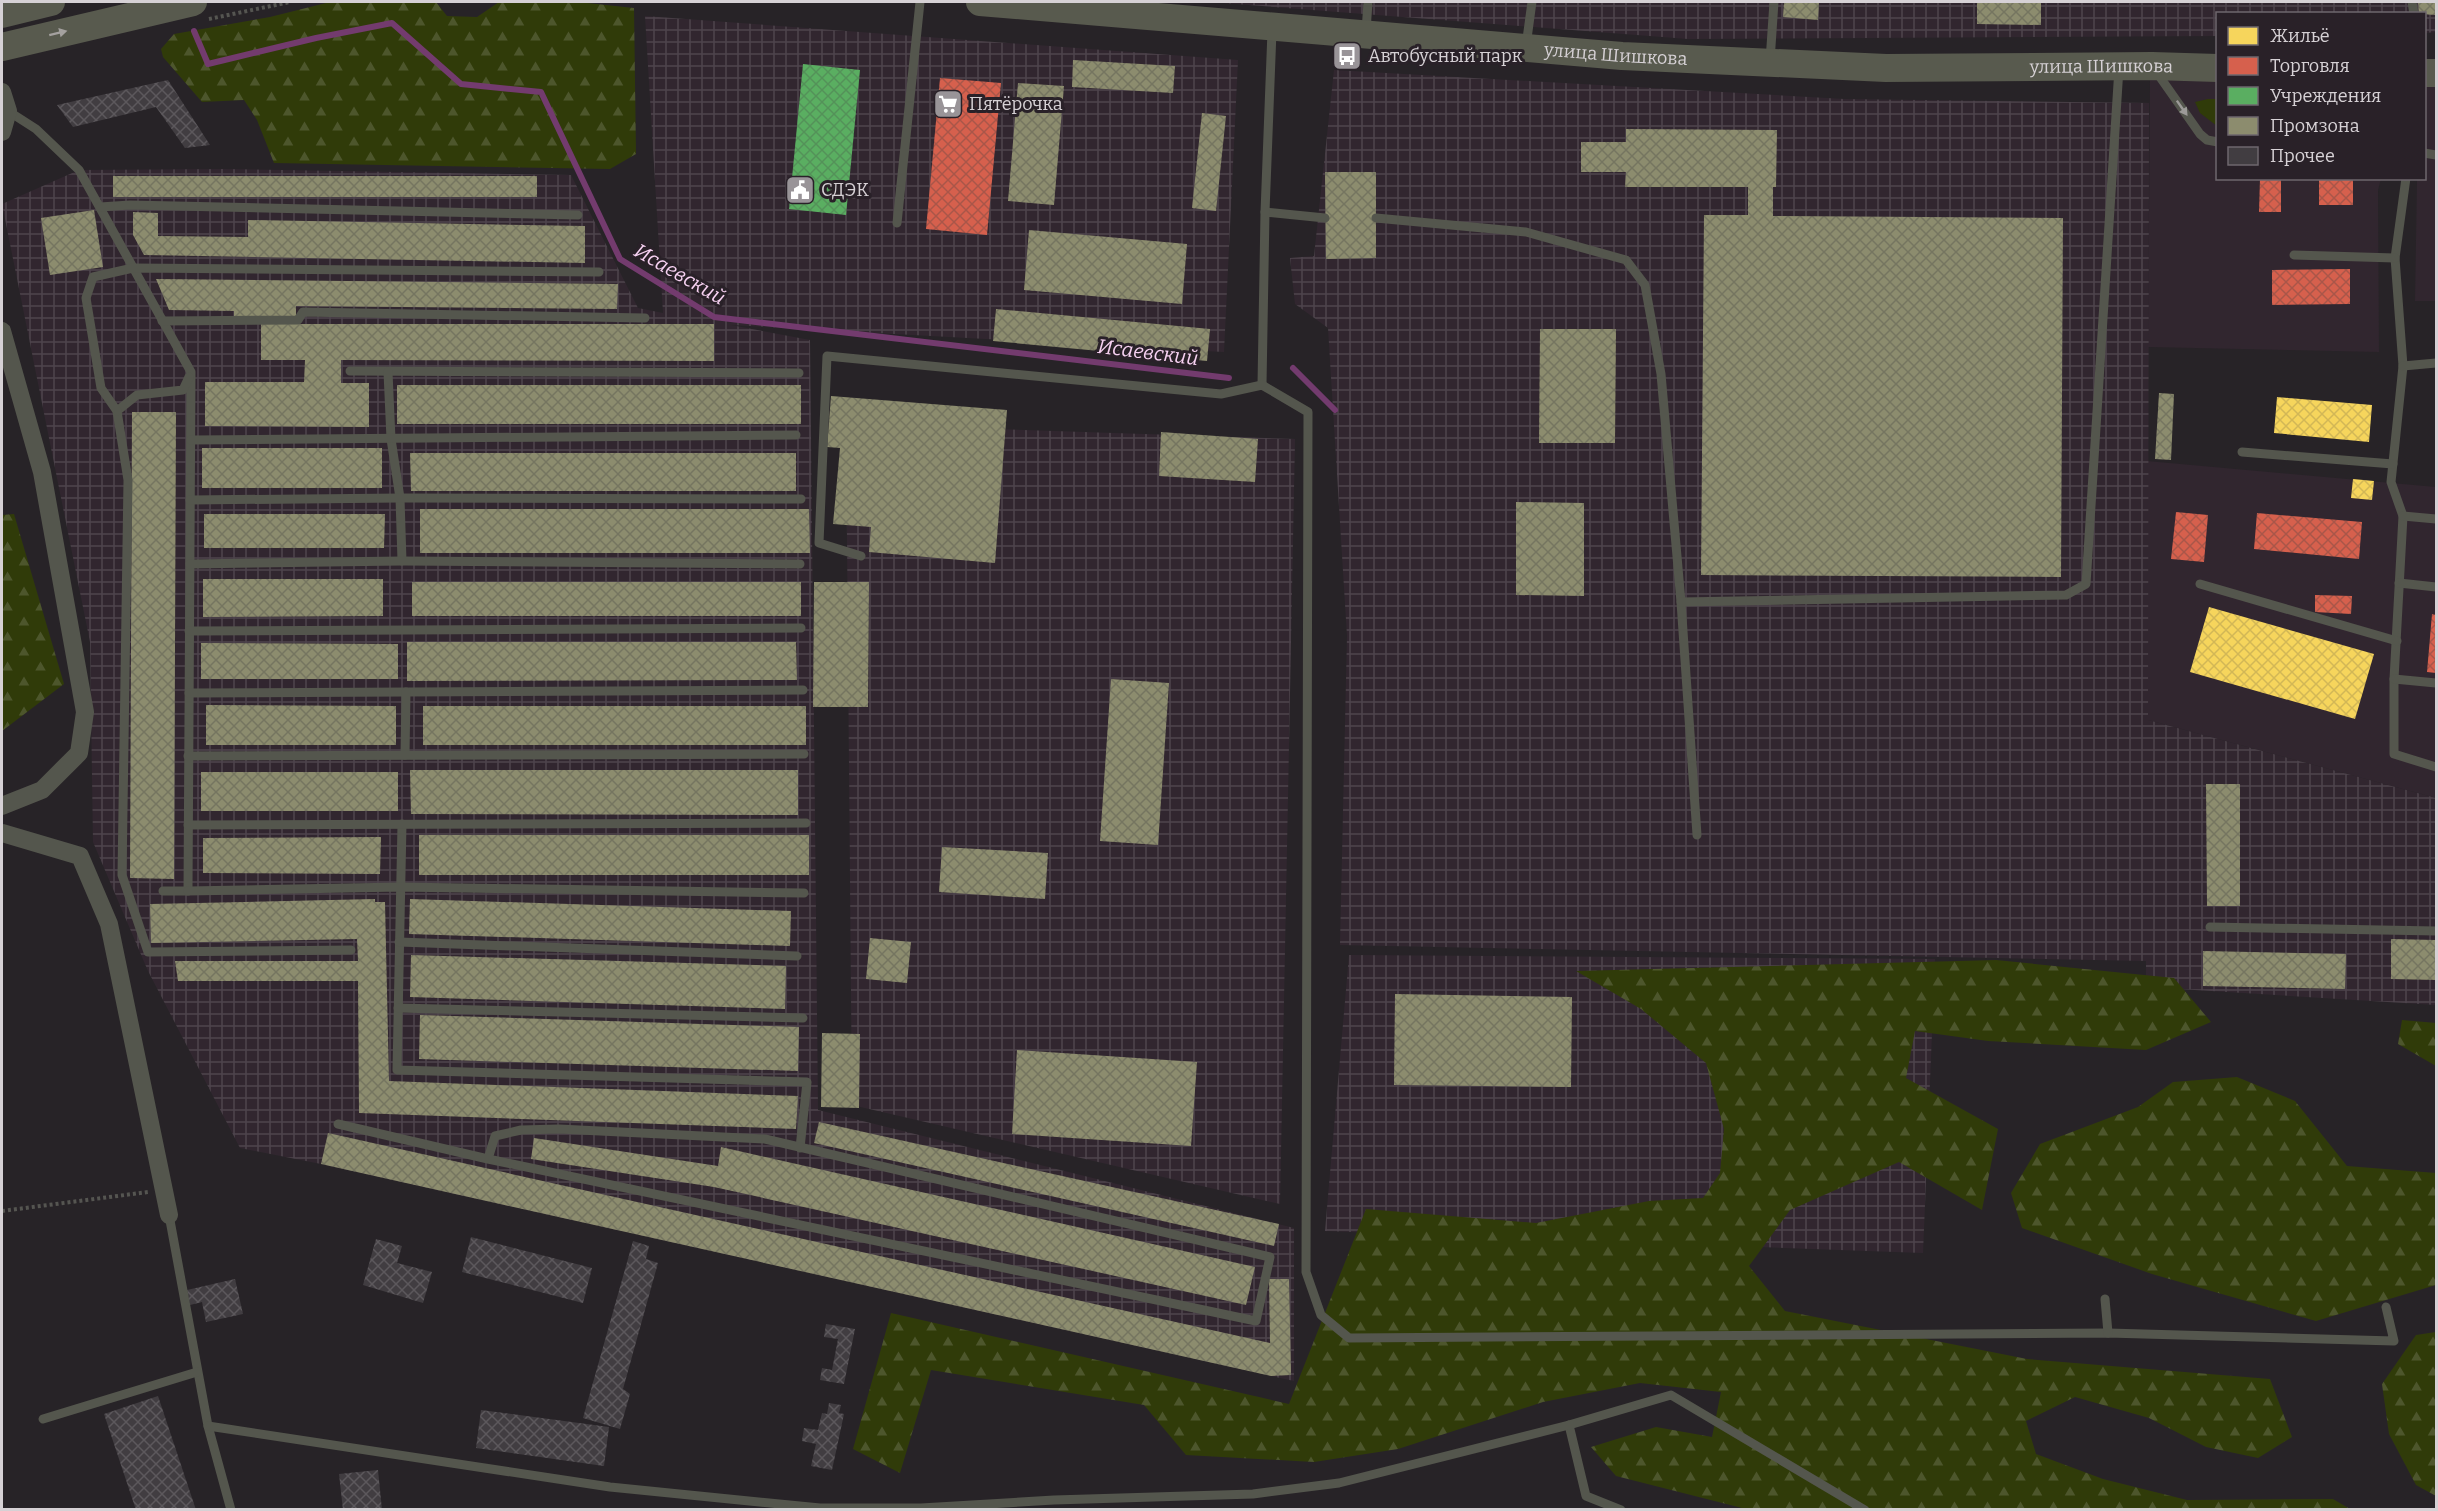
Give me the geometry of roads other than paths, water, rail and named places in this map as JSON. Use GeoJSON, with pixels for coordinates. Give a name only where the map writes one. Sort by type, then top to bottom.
{"type":"FeatureCollection","features":[{"type":"Feature","properties":{"kind":"main road"},"geometry":{"type":"LineString","coordinates":[[2,14],[51,2]]}},
{"type":"Feature","properties":{"kind":"main road"},"geometry":{"type":"LineString","coordinates":[[2,47],[193,2]]}},
{"type":"Feature","properties":{"kind":"main road","name":"улица Шишкова"},"geometry":{"type":"LineString","coordinates":[[980,2],[1054,4],[1272,26],[1622,56],[1886,68],[2119,66],[2216,68]]}},
{"type":"Feature","properties":{"kind":"street"},"geometry":{"type":"LineString","coordinates":[[2,92],[8,111],[2,132]]}},
{"type":"Feature","properties":{"kind":"street"},"geometry":{"type":"LineString","coordinates":[[2,331],[42,472],[85,712],[79,753],[42,790],[2,806]]}},
{"type":"Feature","properties":{"kind":"street"},"geometry":{"type":"LineString","coordinates":[[2,833],[80,856],[109,924],[169,1215]]}},
{"type":"Feature","properties":{"kind":"lane"},"geometry":{"type":"LineString","coordinates":[[897,223],[920,2]]}},
{"type":"Feature","properties":{"kind":"lane"},"geometry":{"type":"LineString","coordinates":[[1366,33],[1368,2]]}},
{"type":"Feature","properties":{"kind":"lane"},"geometry":{"type":"LineString","coordinates":[[1526,48],[1532,2]]}},
{"type":"Feature","properties":{"kind":"lane"},"geometry":{"type":"LineString","coordinates":[[1770,63],[1773,2]]}},
{"type":"Feature","properties":{"kind":"lane"},"geometry":{"type":"LineString","coordinates":[[1262,385],[1265,212],[1272,26]]}},
{"type":"Feature","properties":{"kind":"lane"},"geometry":{"type":"LineString","coordinates":[[1681,602],[2066,595],[2086,584],[2119,66]]}},
{"type":"Feature","properties":{"kind":"lane"},"geometry":{"type":"LineString","coordinates":[[2152,66],[2200,134],[2207,140],[2216,142]]}},
{"type":"Feature","properties":{"kind":"lane"},"geometry":{"type":"LineString","coordinates":[[8,111],[36,129],[79,170],[191,372],[188,891]]}},
{"type":"Feature","properties":{"kind":"lane"},"geometry":{"type":"LineString","coordinates":[[2406,180],[2395,258],[2403,366],[2391,482],[2403,516],[2394,680],[2394,754],[2436,766]]}},
{"type":"Feature","properties":{"kind":"lane"},"geometry":{"type":"LineString","coordinates":[[100,207],[130,205],[578,215]]}},
{"type":"Feature","properties":{"kind":"lane"},"geometry":{"type":"LineString","coordinates":[[1265,212],[1325,218]]}},
{"type":"Feature","properties":{"kind":"lane"},"geometry":{"type":"LineString","coordinates":[[1376,218],[1526,232],[1626,260],[1645,285],[1661,374],[1681,602],[1697,835]]}},
{"type":"Feature","properties":{"kind":"lane"},"geometry":{"type":"LineString","coordinates":[[2294,255],[2395,258]]}},
{"type":"Feature","properties":{"kind":"lane"},"geometry":{"type":"LineString","coordinates":[[351,950],[148,952],[122,874],[128,480],[117,411],[101,388],[86,298],[93,277],[133,268],[599,272]]}},
{"type":"Feature","properties":{"kind":"lane"},"geometry":{"type":"LineString","coordinates":[[162,321],[298,321],[303,312],[645,318]]}},
{"type":"Feature","properties":{"kind":"lane"},"geometry":{"type":"LineString","coordinates":[[861,556],[819,543],[827,356],[1221,394],[1262,385],[1308,412],[1306,1272],[1321,1315],[1349,1338],[2108,1333],[2394,1341],[2386,1307]]}},
{"type":"Feature","properties":{"kind":"lane"},"geometry":{"type":"LineString","coordinates":[[2403,366],[2436,363]]}},
{"type":"Feature","properties":{"kind":"lane"},"geometry":{"type":"LineString","coordinates":[[350,371],[799,373]]}},
{"type":"Feature","properties":{"kind":"lane"},"geometry":{"type":"LineString","coordinates":[[117,411],[137,396],[183,390],[191,372]]}},
{"type":"Feature","properties":{"kind":"lane"},"geometry":{"type":"LineString","coordinates":[[388,372],[391,439],[400,498],[402,561]]}},
{"type":"Feature","properties":{"kind":"lane"},"geometry":{"type":"LineString","coordinates":[[190,440],[796,435]]}},
{"type":"Feature","properties":{"kind":"lane"},"geometry":{"type":"LineString","coordinates":[[2242,452],[2393,464]]}},
{"type":"Feature","properties":{"kind":"lane"},"geometry":{"type":"LineString","coordinates":[[190,500],[801,499]]}},
{"type":"Feature","properties":{"kind":"lane"},"geometry":{"type":"LineString","coordinates":[[2403,516],[2436,519]]}},
{"type":"Feature","properties":{"kind":"lane"},"geometry":{"type":"LineString","coordinates":[[190,564],[402,561],[800,564]]}},
{"type":"Feature","properties":{"kind":"lane"},"geometry":{"type":"LineString","coordinates":[[2399,583],[2436,587]]}},
{"type":"Feature","properties":{"kind":"lane"},"geometry":{"type":"LineString","coordinates":[[2200,584],[2397,641]]}},
{"type":"Feature","properties":{"kind":"lane"},"geometry":{"type":"LineString","coordinates":[[189,631],[801,628]]}},
{"type":"Feature","properties":{"kind":"lane"},"geometry":{"type":"LineString","coordinates":[[2394,680],[2436,683]]}},
{"type":"Feature","properties":{"kind":"lane"},"geometry":{"type":"LineString","coordinates":[[189,693],[803,690]]}},
{"type":"Feature","properties":{"kind":"lane"},"geometry":{"type":"LineString","coordinates":[[405,755],[406,692]]}},
{"type":"Feature","properties":{"kind":"lane"},"geometry":{"type":"LineString","coordinates":[[189,756],[804,754]]}},
{"type":"Feature","properties":{"kind":"lane"},"geometry":{"type":"LineString","coordinates":[[402,824],[398,1070],[807,1082],[800,1148]]}},
{"type":"Feature","properties":{"kind":"lane"},"geometry":{"type":"LineString","coordinates":[[188,825],[806,824]]}},
{"type":"Feature","properties":{"kind":"lane"},"geometry":{"type":"LineString","coordinates":[[163,891],[400,887],[804,893]]}},
{"type":"Feature","properties":{"kind":"lane"},"geometry":{"type":"LineString","coordinates":[[2210,927],[2436,931]]}},
{"type":"Feature","properties":{"kind":"lane"},"geometry":{"type":"LineString","coordinates":[[399,942],[797,956]]}},
{"type":"Feature","properties":{"kind":"lane"},"geometry":{"type":"LineString","coordinates":[[398,1008],[803,1018]]}},
{"type":"Feature","properties":{"kind":"lane"},"geometry":{"type":"LineString","coordinates":[[338,1124],[488,1159],[1256,1320],[1270,1257],[765,1139],[559,1129],[522,1130],[495,1136],[488,1159]]}},
{"type":"Feature","properties":{"kind":"lane"},"geometry":{"type":"LineString","coordinates":[[169,1215],[208,1426],[231,1509]]}},
{"type":"Feature","properties":{"kind":"lane"},"geometry":{"type":"LineString","coordinates":[[2105,1299],[2108,1333]]}},
{"type":"Feature","properties":{"kind":"lane"},"geometry":{"type":"LineString","coordinates":[[43,1419],[197,1372]]}},
{"type":"Feature","properties":{"kind":"lane"},"geometry":{"type":"LineString","coordinates":[[208,1426],[610,1487],[831,1508],[921,1508],[1054,1500],[1253,1494],[1339,1483],[1569,1425],[1671,1395],[1865,1509]]}},
{"type":"Feature","properties":{"kind":"lane"},"geometry":{"type":"LineString","coordinates":[[1569,1425],[1586,1496],[1622,1509]]}},
{"type":"Feature","properties":{"kind":"waterway","name":"Исаевский"},"geometry":{"type":"LineString","coordinates":[[194,31],[208,64],[316,38],[392,23],[461,84],[541,92],[620,259],[714,317],[1229,378]]}},
{"type":"Feature","properties":{"kind":"waterway","name":"Исаевский"},"geometry":{"type":"LineString","coordinates":[[1293,368],[1335,410]]}},
{"type":"Feature","properties":{"kind":"place","name":"Автобусный парк"},"geometry":{"type":"Point","coordinates":[1347,56]}},
{"type":"Feature","properties":{"kind":"place","name":"Пятёрочка"},"geometry":{"type":"Point","coordinates":[948,104]}},
{"type":"Feature","properties":{"kind":"place","name":"СДЭК"},"geometry":{"type":"Point","coordinates":[800,190]}}]}
